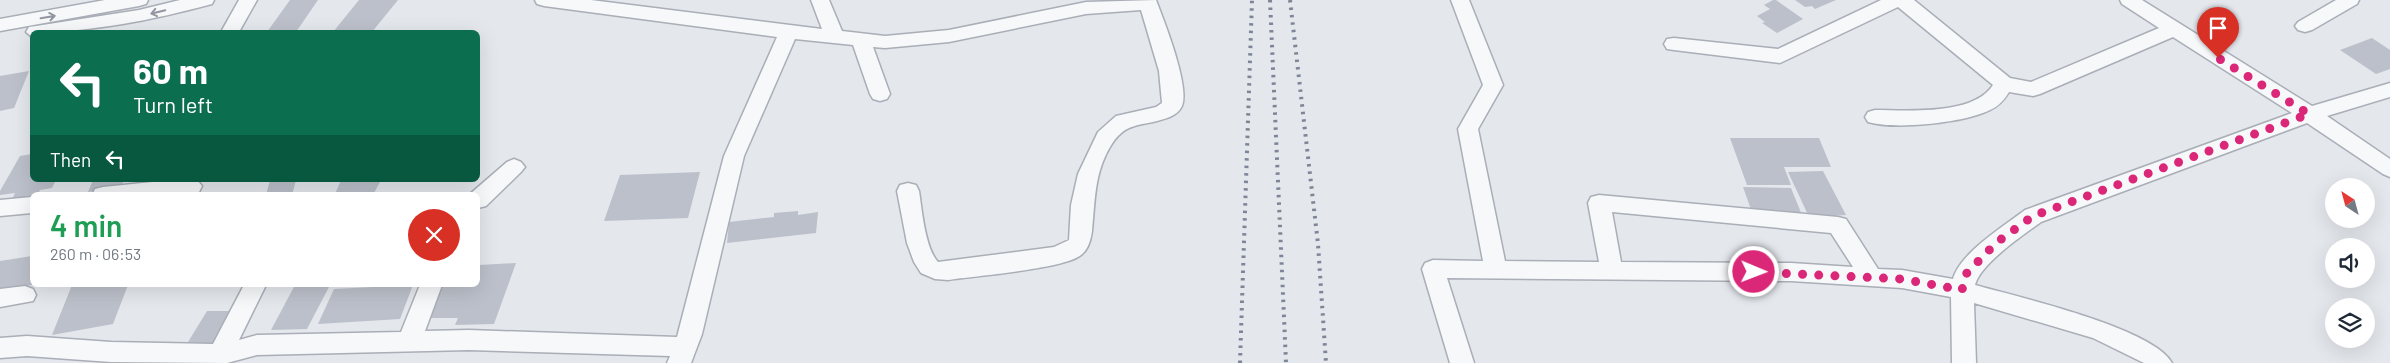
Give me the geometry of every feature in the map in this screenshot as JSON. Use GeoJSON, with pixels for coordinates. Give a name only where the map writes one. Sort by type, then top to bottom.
{"type":"FeatureCollection","features":[{"type":"Feature","properties":{"kind":"street"},"geometry":{"type":"LineString","coordinates":[[0,25],[100,4],[140,0]]}},
{"type":"Feature","properties":{"kind":"street"},"geometry":{"type":"LineString","coordinates":[[53,30],[139,16],[205,0]]}},
{"type":"Feature","properties":{"kind":"street"},"geometry":{"type":"LineString","coordinates":[[231,30],[248,0]]}},
{"type":"Feature","properties":{"kind":"street"},"geometry":{"type":"LineString","coordinates":[[544,0],[789,32],[885,42],[949,36],[1086,8],[1147,1],[1169,69],[1174,95],[1173,104],[1169,109],[1157,114],[1124,120],[1113,128],[1093,160],[1083,200],[1080,231],[1076,246],[1067,253],[1054,256],[948,271],[930,268],[922,258],[908,191]]}},
{"type":"Feature","properties":{"kind":"street"},"geometry":{"type":"LineString","coordinates":[[820,0],[835,37]]}},
{"type":"Feature","properties":{"kind":"street"},"geometry":{"type":"LineString","coordinates":[[1460,0],[1493,85],[1468,129],[1496,270]]}},
{"type":"Feature","properties":{"kind":"street"},"geometry":{"type":"LineString","coordinates":[[1674,44],[1780,56],[1897,0]]}},
{"type":"Feature","properties":{"kind":"street"},"geometry":{"type":"LineString","coordinates":[[1902,0],[2004,84],[2032,89],[2173,29]]}},
{"type":"Feature","properties":{"kind":"street"},"geometry":{"type":"LineString","coordinates":[[2129,0],[2309,114],[2390,169]]}},
{"type":"Feature","properties":{"kind":"street"},"geometry":{"type":"LineString","coordinates":[[2304,26],[2350,0]]}},
{"type":"Feature","properties":{"kind":"street"},"geometry":{"type":"LineString","coordinates":[[0,348],[27,346],[217,358],[257,345],[469,340],[682,355],[734,156],[789,32]]}},
{"type":"Feature","properties":{"kind":"street"},"geometry":{"type":"LineString","coordinates":[[0,38],[30,34]]}},
{"type":"Feature","properties":{"kind":"street"},"geometry":{"type":"LineString","coordinates":[[860,39],[880,94]]}},
{"type":"Feature","properties":{"kind":"street"},"geometry":{"type":"LineString","coordinates":[[1875,117],[1930,116],[1977,109],[1998,94],[2004,84]]}},
{"type":"Feature","properties":{"kind":"street"},"geometry":{"type":"LineString","coordinates":[[1964,363],[1962,290],[1966,274],[1996,243],[2033,216],[2309,114],[2390,90]]}},
{"type":"Feature","properties":{"kind":"street"},"geometry":{"type":"LineString","coordinates":[[480,198],[514,167]]}},
{"type":"Feature","properties":{"kind":"street"},"geometry":{"type":"LineString","coordinates":[[132,192],[191,186]]}},
{"type":"Feature","properties":{"kind":"street"},"geometry":{"type":"LineString","coordinates":[[1612,270],[1599,203],[1838,225],[1871,277]]}},
{"type":"Feature","properties":{"kind":"street"},"geometry":{"type":"LineString","coordinates":[[0,208],[30,205]]}},
{"type":"Feature","properties":{"kind":"street"},"geometry":{"type":"LineString","coordinates":[[1462,363],[1433,269],[1790,272],[1902,279],[1962,290],[2099,330],[2154,360]]}},
{"type":"Feature","properties":{"kind":"street"},"geometry":{"type":"LineString","coordinates":[[217,358],[254,287]]}},
{"type":"Feature","properties":{"kind":"street"},"geometry":{"type":"LineString","coordinates":[[409,342],[430,287]]}},
{"type":"Feature","properties":{"kind":"street"},"geometry":{"type":"LineString","coordinates":[[0,298],[25,295]]}},
{"type":"Feature","properties":{"kind":"building"},"geometry":{"type":"Polygon","coordinates":[[[290,0],[318,0],[297,30],[268,30],[290,0]]]}},
{"type":"Feature","properties":{"kind":"building"},"geometry":{"type":"Polygon","coordinates":[[[359,0],[398,0],[374,30],[335,30],[359,0]]]}},
{"type":"Feature","properties":{"kind":"building"},"geometry":{"type":"Polygon","coordinates":[[[1776,0],[1803,19],[1777,33],[1762,23],[1765,22],[1757,16],[1770,9],[1764,5],[1776,0]]]}},
{"type":"Feature","properties":{"kind":"building"},"geometry":{"type":"Polygon","coordinates":[[[1795,0],[1836,0],[1815,9],[1812,6],[1805,7],[1795,0]]]}},
{"type":"Feature","properties":{"kind":"building"},"geometry":{"type":"Polygon","coordinates":[[[2372,38],[2390,50],[2390,69],[2376,74],[2340,50],[2372,38]]]}},
{"type":"Feature","properties":{"kind":"building"},"geometry":{"type":"Polygon","coordinates":[[[29,71],[14,108],[0,111],[0,76],[29,71]]]}},
{"type":"Feature","properties":{"kind":"building"},"geometry":{"type":"Polygon","coordinates":[[[1730,138],[1819,138],[1831,167],[1784,167],[1791,185],[1747,185],[1730,138]]]}},
{"type":"Feature","properties":{"kind":"building"},"geometry":{"type":"Polygon","coordinates":[[[30,154],[30,182],[55,182],[52,188],[40,190],[39,192],[30,192],[30,199],[10,203],[15,193],[0,195],[0,191],[20,156],[30,154]]]}},
{"type":"Feature","properties":{"kind":"building"},"geometry":{"type":"Polygon","coordinates":[[[1823,171],[1846,215],[1809,217],[1788,172],[1823,171]]]}},
{"type":"Feature","properties":{"kind":"building"},"geometry":{"type":"Polygon","coordinates":[[[700,172],[688,218],[604,221],[620,175],[700,172]]]}},
{"type":"Feature","properties":{"kind":"building"},"geometry":{"type":"Polygon","coordinates":[[[92,182],[123,182],[121,187],[88,192],[92,182]]]}},
{"type":"Feature","properties":{"kind":"building"},"geometry":{"type":"Polygon","coordinates":[[[269,182],[295,182],[293,192],[267,192],[269,182]]]}},
{"type":"Feature","properties":{"kind":"building"},"geometry":{"type":"Polygon","coordinates":[[[340,182],[380,182],[375,192],[336,192],[340,182]]]}},
{"type":"Feature","properties":{"kind":"building"},"geometry":{"type":"Polygon","coordinates":[[[1743,187],[1791,188],[1802,215],[1753,215],[1743,187]]]}},
{"type":"Feature","properties":{"kind":"building"},"geometry":{"type":"Polygon","coordinates":[[[798,211],[798,215],[818,212],[816,233],[727,243],[729,222],[774,217],[774,213],[798,211]]]}},
{"type":"Feature","properties":{"kind":"building"},"geometry":{"type":"Polygon","coordinates":[[[30,256],[30,285],[0,289],[0,261],[30,256]]]}},
{"type":"Feature","properties":{"kind":"building"},"geometry":{"type":"Polygon","coordinates":[[[516,263],[494,324],[455,325],[458,318],[428,318],[442,287],[480,287],[480,265],[516,263]]]}},
{"type":"Feature","properties":{"kind":"building"},"geometry":{"type":"Polygon","coordinates":[[[71,287],[127,287],[113,324],[52,335],[71,287]]]}},
{"type":"Feature","properties":{"kind":"building"},"geometry":{"type":"Polygon","coordinates":[[[294,287],[329,287],[307,329],[271,330],[294,287]]]}},
{"type":"Feature","properties":{"kind":"building"},"geometry":{"type":"Polygon","coordinates":[[[412,287],[400,319],[318,324],[334,289],[412,287]]]}},
{"type":"Feature","properties":{"kind":"building"},"geometry":{"type":"Polygon","coordinates":[[[207,311],[238,311],[216,347],[185,347],[207,311]]]}},
{"type":"Feature","properties":{"kind":"railway"},"geometry":{"type":"LineString","coordinates":[[1240,363],[1252,0]]}},
{"type":"Feature","properties":{"kind":"railway"},"geometry":{"type":"LineString","coordinates":[[1270,0],[1286,363]]}},
{"type":"Feature","properties":{"kind":"railway"},"geometry":{"type":"LineString","coordinates":[[1290,0],[1318,244],[1326,363]]}},
{"type":"Feature","properties":{"kind":"route"},"geometry":{"type":"LineString","coordinates":[[1754,272],[1790,272],[1902,279],[1962,290],[1966,274],[1996,243],[2033,216],[2309,114],[2218,58]]}}]}
